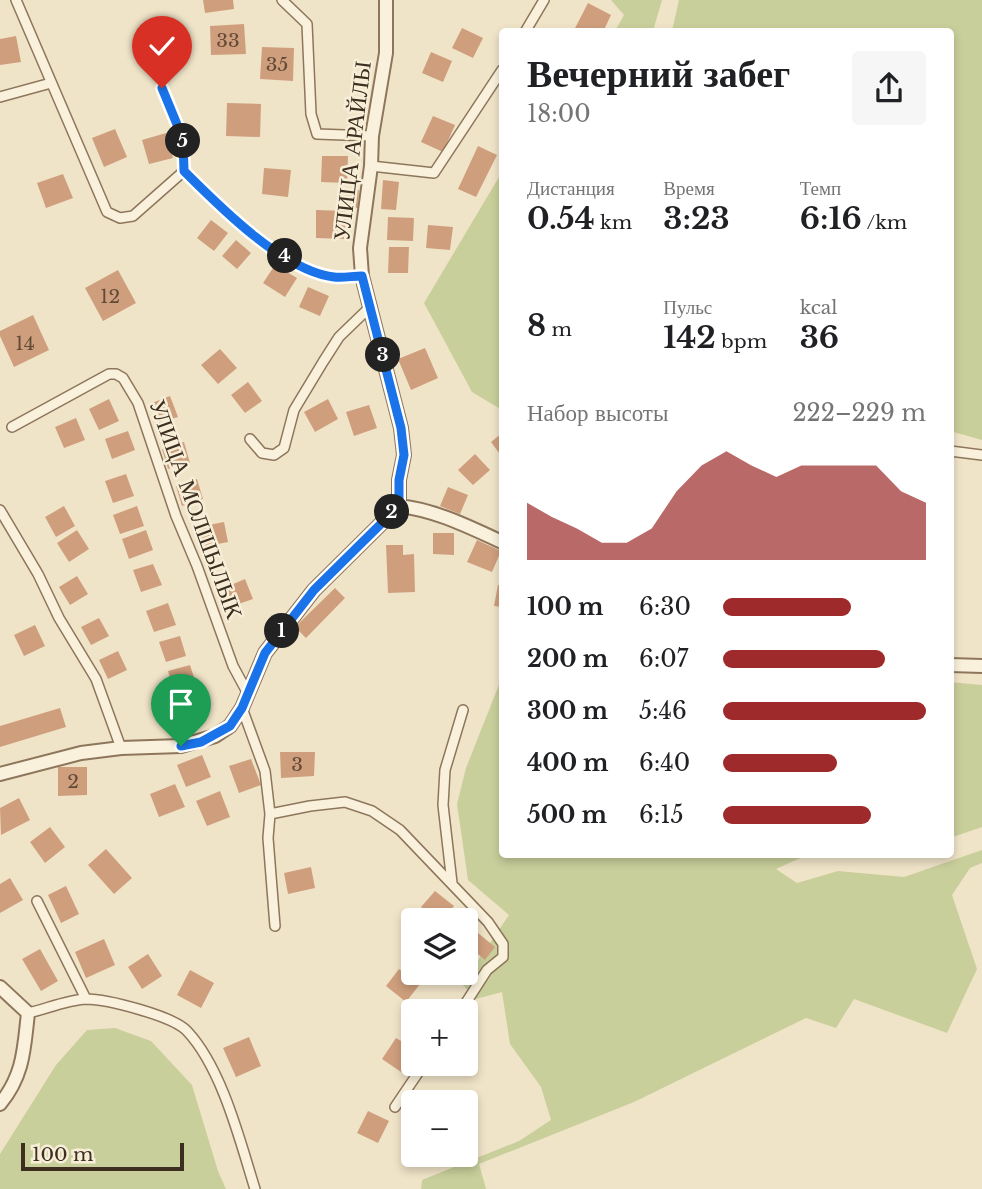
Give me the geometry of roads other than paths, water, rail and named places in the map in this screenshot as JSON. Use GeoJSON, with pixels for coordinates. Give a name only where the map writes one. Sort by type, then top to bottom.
{"type":"FeatureCollection","features":[{"type":"Feature","properties":{"kind":"street"},"geometry":{"type":"LineString","coordinates":[[16,0],[107,212],[120,218],[133,216],[184,171]]}},
{"type":"Feature","properties":{"kind":"street"},"geometry":{"type":"LineString","coordinates":[[282,0],[307,24],[311,114],[317,134],[372,136]]}},
{"type":"Feature","properties":{"kind":"street","name":"УЛИЦА АРАЙЛЫ"},"geometry":{"type":"LineString","coordinates":[[386,0],[386,53],[372,136],[371,166],[360,248],[362,276],[401,428],[404,455],[399,480],[399,506]]}},
{"type":"Feature","properties":{"kind":"street"},"geometry":{"type":"LineString","coordinates":[[527,28],[544,0]]}},
{"type":"Feature","properties":{"kind":"street"},"geometry":{"type":"LineString","coordinates":[[371,166],[434,173],[499,75]]}},
{"type":"Feature","properties":{"kind":"street"},"geometry":{"type":"LineString","coordinates":[[0,97],[51,83]]}},
{"type":"Feature","properties":{"kind":"street"},"geometry":{"type":"LineString","coordinates":[[162,88],[183,139],[184,171],[229,215],[280,254],[310,269],[333,277],[362,276]]}},
{"type":"Feature","properties":{"kind":"street"},"geometry":{"type":"LineString","coordinates":[[250,439],[262,453],[274,456],[284,447],[294,410],[313,377],[339,337],[370,307]]}},
{"type":"Feature","properties":{"kind":"street","name":"УЛИЦА МОЛШЫЛЫК"},"geometry":{"type":"LineString","coordinates":[[12,427],[109,374],[116,374],[123,379],[138,403],[176,516],[233,666],[247,692]]}},
{"type":"Feature","properties":{"kind":"street"},"geometry":{"type":"LineString","coordinates":[[954,452],[982,455]]}},
{"type":"Feature","properties":{"kind":"street"},"geometry":{"type":"LineString","coordinates":[[0,774],[80,752],[201,742],[230,726],[242,708],[265,653],[314,590],[399,506],[420,508],[460,522],[499,541]]}},
{"type":"Feature","properties":{"kind":"street"},"geometry":{"type":"LineString","coordinates":[[0,510],[96,679],[121,748]]}},
{"type":"Feature","properties":{"kind":"street"},"geometry":{"type":"LineString","coordinates":[[954,665],[982,666]]}},
{"type":"Feature","properties":{"kind":"street"},"geometry":{"type":"LineString","coordinates":[[242,708],[265,771],[270,814],[268,838],[275,926]]}},
{"type":"Feature","properties":{"kind":"street"},"geometry":{"type":"LineString","coordinates":[[452,883],[443,805],[444,770],[463,710]]}},
{"type":"Feature","properties":{"kind":"street"},"geometry":{"type":"LineString","coordinates":[[270,814],[345,802],[372,811],[400,830],[488,922],[503,944],[503,957],[488,970],[469,999]]}},
{"type":"Feature","properties":{"kind":"street"},"geometry":{"type":"LineString","coordinates":[[37,901],[86,999]]}},
{"type":"Feature","properties":{"kind":"street"},"geometry":{"type":"LineString","coordinates":[[0,987],[28,1013]]}},
{"type":"Feature","properties":{"kind":"street"},"geometry":{"type":"LineString","coordinates":[[28,1013],[86,999],[145,1010],[186,1030],[209,1062],[255,1189]]}},
{"type":"Feature","properties":{"kind":"street"},"geometry":{"type":"LineString","coordinates":[[0,1104],[20,1070],[25,1051],[28,1013]]}},
{"type":"Feature","properties":{"kind":"street"},"geometry":{"type":"LineString","coordinates":[[395,1107],[416,1076]]}}]}
